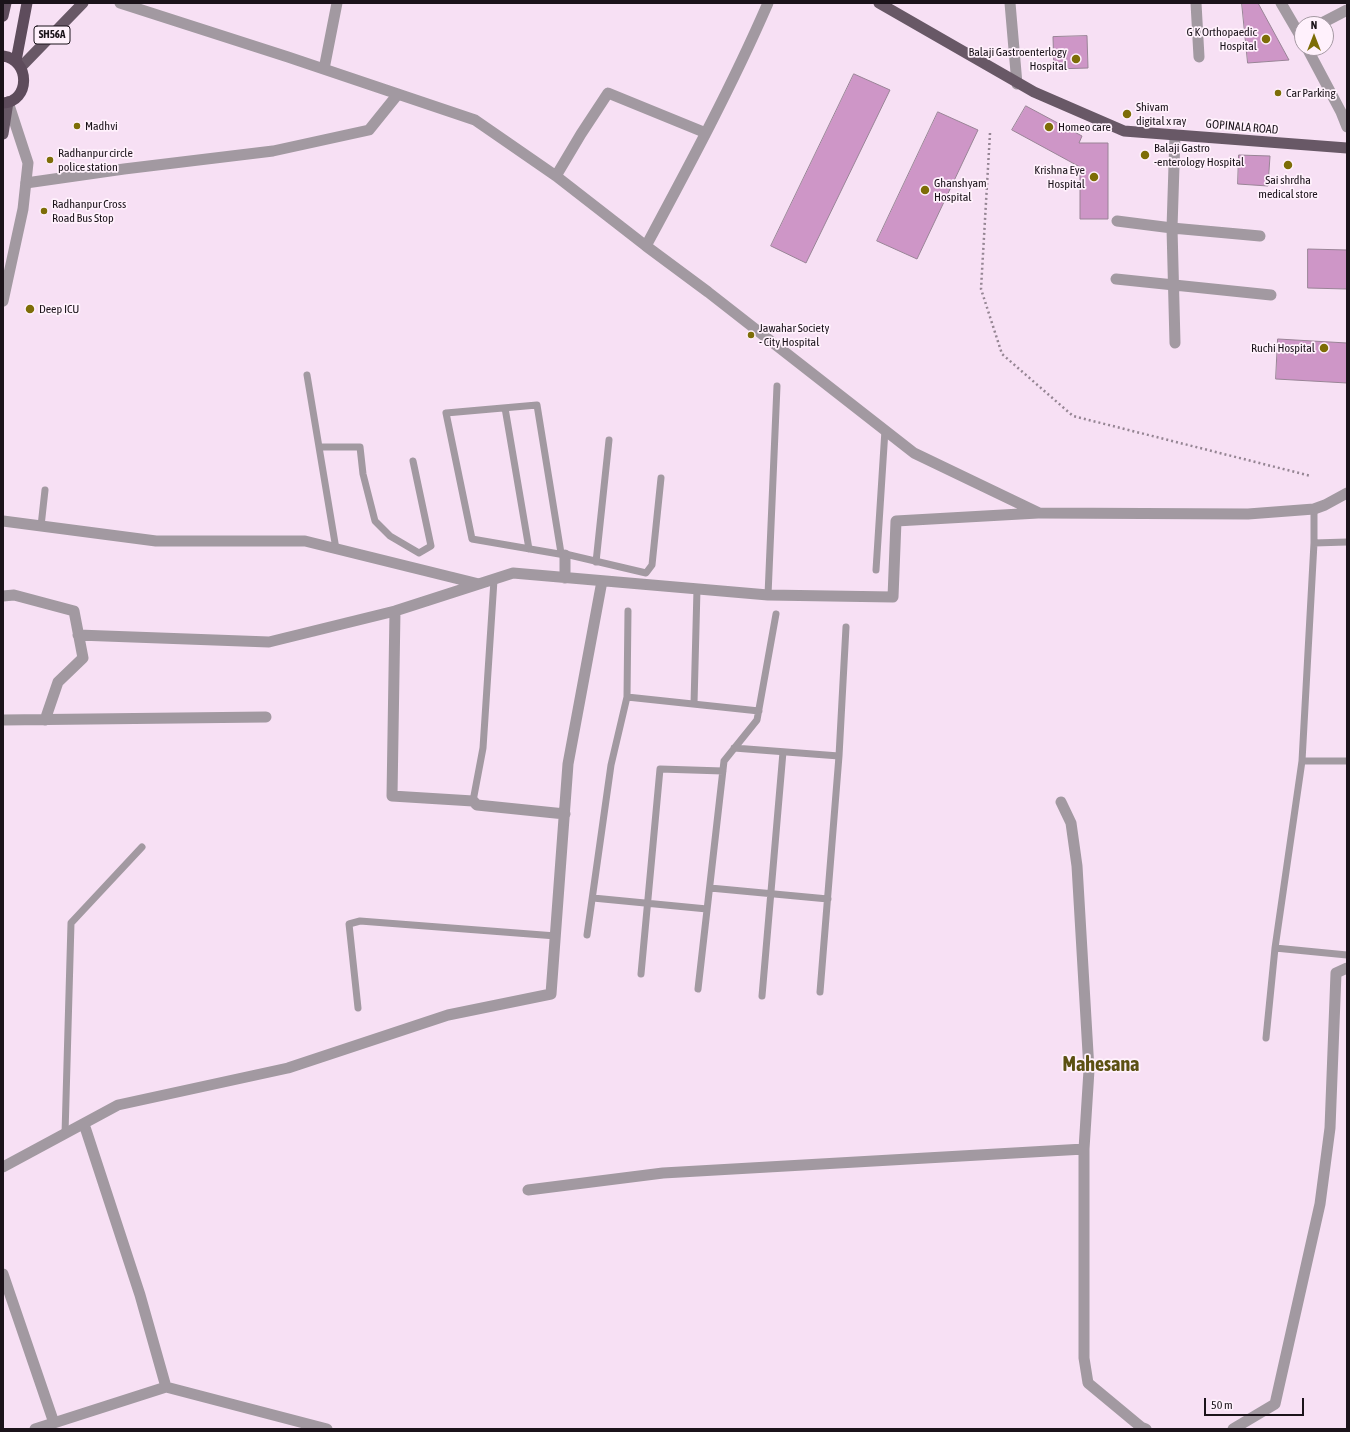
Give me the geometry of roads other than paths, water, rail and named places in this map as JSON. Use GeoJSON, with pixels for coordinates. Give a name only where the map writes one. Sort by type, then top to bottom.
{"type":"FeatureCollection","features":[{"type":"Feature","properties":{"kind":"highway"},"geometry":{"type":"LineString","coordinates":[[3,16],[6,3]]}},
{"type":"Feature","properties":{"kind":"highway"},"geometry":{"type":"LineString","coordinates":[[18,64],[27,3]]}},
{"type":"Feature","properties":{"kind":"highway"},"geometry":{"type":"LineString","coordinates":[[3,56],[10,57],[18,64],[24,75],[24,84],[21,92],[16,98],[6,102]]}},
{"type":"Feature","properties":{"kind":"main road","name":"SH56A"},"geometry":{"type":"LineString","coordinates":[[18,64],[83,3]]}},
{"type":"Feature","properties":{"kind":"main road","name":"GOPINALA ROAD"},"geometry":{"type":"LineString","coordinates":[[879,3],[1017,84],[1124,131],[1347,148]]}},
{"type":"Feature","properties":{"kind":"main road"},"geometry":{"type":"LineString","coordinates":[[3,134],[6,102]]}},
{"type":"Feature","properties":{"kind":"street"},"geometry":{"type":"LineString","coordinates":[[120,3],[475,120],[556,176],[708,292],[914,453],[1038,513]]}},
{"type":"Feature","properties":{"kind":"street"},"geometry":{"type":"LineString","coordinates":[[324,69],[337,3]]}},
{"type":"Feature","properties":{"kind":"street"},"geometry":{"type":"LineString","coordinates":[[646,246],[706,133],[768,3]]}},
{"type":"Feature","properties":{"kind":"street"},"geometry":{"type":"LineString","coordinates":[[1010,3],[1017,84]]}},
{"type":"Feature","properties":{"kind":"street"},"geometry":{"type":"LineString","coordinates":[[1196,3],[1199,58]]}},
{"type":"Feature","properties":{"kind":"street"},"geometry":{"type":"LineString","coordinates":[[1281,3],[1294,24]]}},
{"type":"Feature","properties":{"kind":"street"},"geometry":{"type":"LineString","coordinates":[[1334,17],[1347,10]]}},
{"type":"Feature","properties":{"kind":"street"},"geometry":{"type":"LineString","coordinates":[[1311,56],[1347,126]]}},
{"type":"Feature","properties":{"kind":"street"},"geometry":{"type":"LineString","coordinates":[[556,176],[608,93],[706,133]]}},
{"type":"Feature","properties":{"kind":"street"},"geometry":{"type":"LineString","coordinates":[[26,183],[124,169],[273,151],[369,130],[398,94]]}},
{"type":"Feature","properties":{"kind":"street"},"geometry":{"type":"LineString","coordinates":[[3,301],[23,209],[28,163],[6,102]]}},
{"type":"Feature","properties":{"kind":"street"},"geometry":{"type":"LineString","coordinates":[[1175,135],[1172,228],[1175,343]]}},
{"type":"Feature","properties":{"kind":"street"},"geometry":{"type":"LineString","coordinates":[[1117,221],[1172,228],[1260,236]]}},
{"type":"Feature","properties":{"kind":"street"},"geometry":{"type":"LineString","coordinates":[[1116,279],[1271,295]]}},
{"type":"Feature","properties":{"kind":"street"},"geometry":{"type":"LineString","coordinates":[[78,635],[269,642],[395,612],[513,573],[768,595],[893,598],[896,521],[1038,513],[1248,514],[1314,509],[1347,493]]}},
{"type":"Feature","properties":{"kind":"street"},"geometry":{"type":"LineString","coordinates":[[3,521],[156,541],[305,541],[479,584]]}},
{"type":"Feature","properties":{"kind":"street"},"geometry":{"type":"LineString","coordinates":[[565,555],[565,578]]}},
{"type":"Feature","properties":{"kind":"street"},"geometry":{"type":"LineString","coordinates":[[3,1167],[118,1106],[288,1068],[448,1015],[551,994],[568,764],[602,581]]}},
{"type":"Feature","properties":{"kind":"street"},"geometry":{"type":"LineString","coordinates":[[3,596],[14,595],[74,612],[83,658],[58,682],[45,720]]}},
{"type":"Feature","properties":{"kind":"street"},"geometry":{"type":"LineString","coordinates":[[395,612],[392,796],[473,801],[477,804],[565,814]]}},
{"type":"Feature","properties":{"kind":"street"},"geometry":{"type":"LineString","coordinates":[[3,720],[266,717]]}},
{"type":"Feature","properties":{"kind":"street"},"geometry":{"type":"LineString","coordinates":[[1061,802],[1071,823],[1077,866],[1089,1070],[1084,1149],[1084,1358],[1088,1383],[1141,1427],[1146,1429]]}},
{"type":"Feature","properties":{"kind":"street"},"geometry":{"type":"LineString","coordinates":[[1234,1429],[1275,1404],[1320,1204],[1330,1128],[1336,973],[1347,968]]}},
{"type":"Feature","properties":{"kind":"street"},"geometry":{"type":"LineString","coordinates":[[84,1124],[140,1295],[166,1387]]}},
{"type":"Feature","properties":{"kind":"street"},"geometry":{"type":"LineString","coordinates":[[528,1190],[663,1173],[1084,1149]]}},
{"type":"Feature","properties":{"kind":"street"},"geometry":{"type":"LineString","coordinates":[[3,1274],[54,1423]]}},
{"type":"Feature","properties":{"kind":"street"},"geometry":{"type":"LineString","coordinates":[[35,1429],[166,1387],[327,1429]]}},
{"type":"Feature","properties":{"kind":"lane"},"geometry":{"type":"LineString","coordinates":[[307,375],[336,549]]}},
{"type":"Feature","properties":{"kind":"lane"},"geometry":{"type":"LineString","coordinates":[[768,595],[777,386]]}},
{"type":"Feature","properties":{"kind":"lane"},"geometry":{"type":"LineString","coordinates":[[565,555],[561,553],[537,405],[446,413],[472,539],[565,555],[646,573],[652,565],[661,478]]}},
{"type":"Feature","properties":{"kind":"lane"},"geometry":{"type":"LineString","coordinates":[[505,408],[529,549]]}},
{"type":"Feature","properties":{"kind":"lane"},"geometry":{"type":"LineString","coordinates":[[876,570],[885,430]]}},
{"type":"Feature","properties":{"kind":"lane"},"geometry":{"type":"LineString","coordinates":[[596,562],[609,440]]}},
{"type":"Feature","properties":{"kind":"lane"},"geometry":{"type":"LineString","coordinates":[[319,447],[360,447],[363,474],[375,521],[390,536],[418,553],[431,546],[413,461]]}},
{"type":"Feature","properties":{"kind":"lane"},"geometry":{"type":"LineString","coordinates":[[41,526],[46,490]]}},
{"type":"Feature","properties":{"kind":"lane"},"geometry":{"type":"LineString","coordinates":[[1266,1038],[1275,948],[1302,761],[1314,543],[1314,509]]}},
{"type":"Feature","properties":{"kind":"lane"},"geometry":{"type":"LineString","coordinates":[[1314,543],[1347,542]]}},
{"type":"Feature","properties":{"kind":"lane"},"geometry":{"type":"LineString","coordinates":[[473,801],[483,748],[494,580]]}},
{"type":"Feature","properties":{"kind":"lane"},"geometry":{"type":"LineString","coordinates":[[694,704],[697,589]]}},
{"type":"Feature","properties":{"kind":"lane"},"geometry":{"type":"LineString","coordinates":[[587,935],[611,765],[626,697],[628,611]]}},
{"type":"Feature","properties":{"kind":"lane"},"geometry":{"type":"LineString","coordinates":[[698,989],[724,761],[757,720],[776,614]]}},
{"type":"Feature","properties":{"kind":"lane"},"geometry":{"type":"LineString","coordinates":[[820,992],[839,756],[846,627]]}},
{"type":"Feature","properties":{"kind":"lane"},"geometry":{"type":"LineString","coordinates":[[626,697],[759,711]]}},
{"type":"Feature","properties":{"kind":"lane"},"geometry":{"type":"LineString","coordinates":[[734,748],[839,756]]}},
{"type":"Feature","properties":{"kind":"lane"},"geometry":{"type":"LineString","coordinates":[[762,996],[783,752]]}},
{"type":"Feature","properties":{"kind":"lane"},"geometry":{"type":"LineString","coordinates":[[1302,761],[1347,761]]}},
{"type":"Feature","properties":{"kind":"lane"},"geometry":{"type":"LineString","coordinates":[[641,974],[660,769],[723,770]]}},
{"type":"Feature","properties":{"kind":"lane"},"geometry":{"type":"LineString","coordinates":[[65,1134],[71,923],[142,847]]}},
{"type":"Feature","properties":{"kind":"lane"},"geometry":{"type":"LineString","coordinates":[[710,888],[828,899]]}},
{"type":"Feature","properties":{"kind":"lane"},"geometry":{"type":"LineString","coordinates":[[592,898],[707,909]]}},
{"type":"Feature","properties":{"kind":"lane"},"geometry":{"type":"LineString","coordinates":[[358,1008],[349,924],[360,921],[556,936]]}},
{"type":"Feature","properties":{"kind":"lane"},"geometry":{"type":"LineString","coordinates":[[1275,948],[1347,955]]}},
{"type":"Feature","properties":{"kind":"place","name":"G K Orthopaedic Hospital"},"geometry":{"type":"Point","coordinates":[1266,39]}},
{"type":"Feature","properties":{"kind":"place","name":"Balaji Gastroenterlogy Hospital"},"geometry":{"type":"Point","coordinates":[1076,59]}},
{"type":"Feature","properties":{"kind":"place","name":"Car Parking"},"geometry":{"type":"Point","coordinates":[1278,93]}},
{"type":"Feature","properties":{"kind":"place","name":"Shivam digital x ray"},"geometry":{"type":"Point","coordinates":[1127,114]}},
{"type":"Feature","properties":{"kind":"place","name":"Madhvi"},"geometry":{"type":"Point","coordinates":[77,126]}},
{"type":"Feature","properties":{"kind":"place","name":"Homeo care"},"geometry":{"type":"Point","coordinates":[1049,127]}},
{"type":"Feature","properties":{"kind":"place","name":"Balaji Gastro -enterology Hospital"},"geometry":{"type":"Point","coordinates":[1145,155]}},
{"type":"Feature","properties":{"kind":"place","name":"Radhanpur circle police station"},"geometry":{"type":"Point","coordinates":[50,160]}},
{"type":"Feature","properties":{"kind":"place","name":"Sai shrdha medical store"},"geometry":{"type":"Point","coordinates":[1288,165]}},
{"type":"Feature","properties":{"kind":"place","name":"Krishna Eye Hospital"},"geometry":{"type":"Point","coordinates":[1094,177]}},
{"type":"Feature","properties":{"kind":"place","name":"Ghanshyam Hospital"},"geometry":{"type":"Point","coordinates":[925,190]}},
{"type":"Feature","properties":{"kind":"place","name":"Radhanpur Cross Road Bus Stop"},"geometry":{"type":"Point","coordinates":[44,211]}},
{"type":"Feature","properties":{"kind":"place","name":"Deep ICU"},"geometry":{"type":"Point","coordinates":[30,309]}},
{"type":"Feature","properties":{"kind":"place","name":"Jawahar Society - City Hospital"},"geometry":{"type":"Point","coordinates":[751,335]}},
{"type":"Feature","properties":{"kind":"place","name":"Ruchi Hospital"},"geometry":{"type":"Point","coordinates":[1324,348]}},
{"type":"Feature","properties":{"kind":"district","name":"Mahesana"},"geometry":{"type":"Point","coordinates":[1101,1065]}}]}
